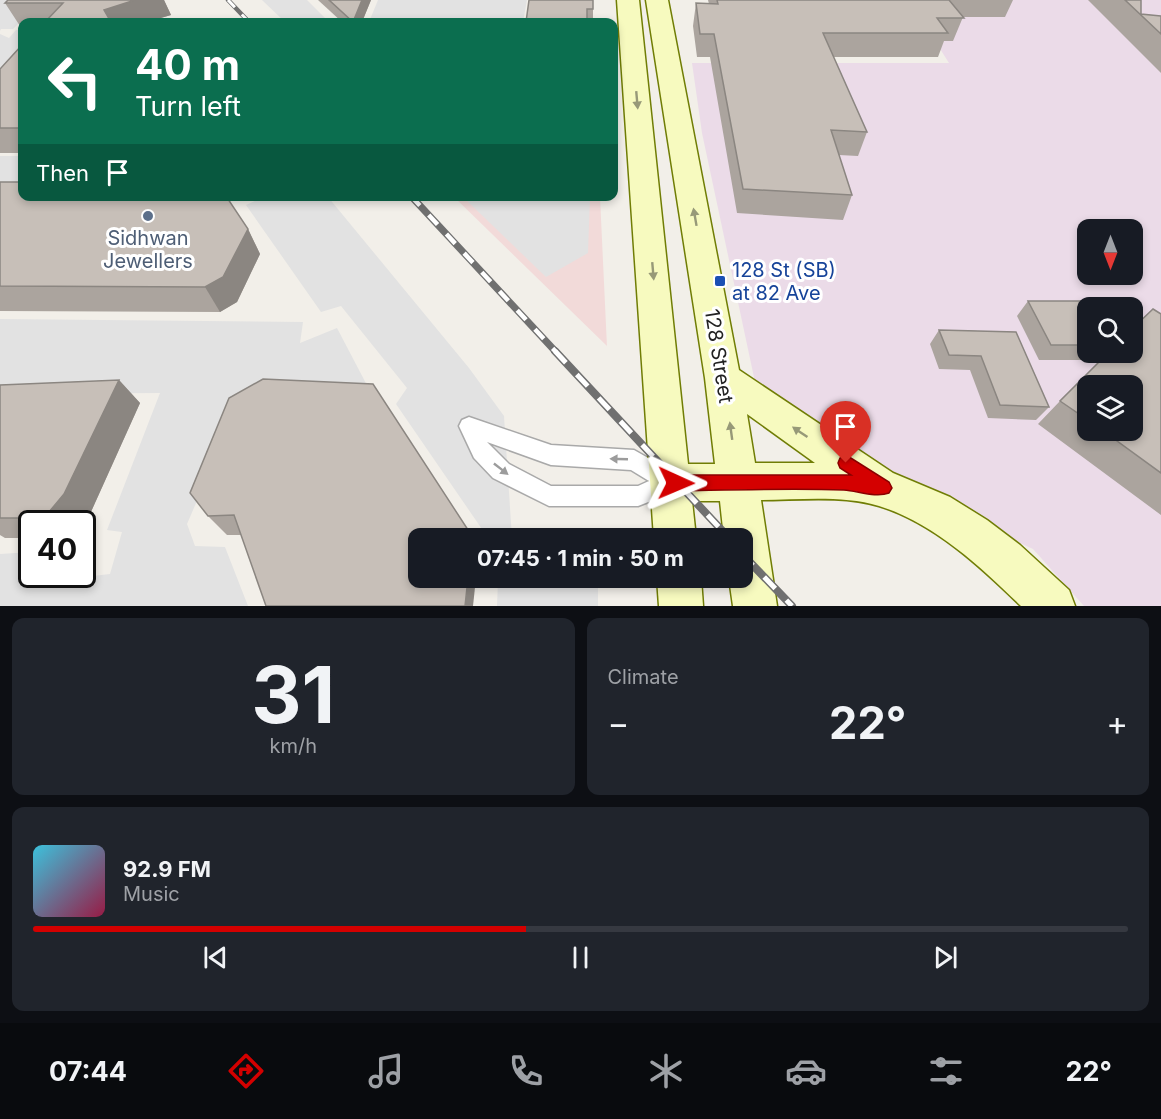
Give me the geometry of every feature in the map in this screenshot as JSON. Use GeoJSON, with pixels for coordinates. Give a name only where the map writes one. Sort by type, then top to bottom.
{"type":"FeatureCollection","features":[{"type":"Feature","properties":{"kind":"main road"},"geometry":{"type":"LineString","coordinates":[[628,0],[674,528]]}},
{"type":"Feature","properties":{"kind":"main road","name":"128 Street"},"geometry":{"type":"LineString","coordinates":[[657,0],[723,378],[754,606]]}},
{"type":"Feature","properties":{"kind":"main road"},"geometry":{"type":"LineString","coordinates":[[633,51],[670,71]]}},
{"type":"Feature","properties":{"kind":"main road"},"geometry":{"type":"LineString","coordinates":[[723,378],[884,488],[935,511],[972,535],[1005,560],[1053,606]]}},
{"type":"Feature","properties":{"kind":"main road"},"geometry":{"type":"LineString","coordinates":[[671,483],[847,482],[884,488]]}},
{"type":"Feature","properties":{"kind":"main road"},"geometry":{"type":"LineString","coordinates":[[680,588],[681,606]]}},
{"type":"Feature","properties":{"kind":"lane"},"geometry":{"type":"LineString","coordinates":[[469,426],[551,455],[634,460],[671,483],[638,496],[549,496],[501,471],[481,452],[469,426]]}},
{"type":"Feature","properties":{"kind":"shaded area"},"geometry":{"type":"Polygon","coordinates":[[[0,0],[42,0],[24,18],[18,18],[18,24],[13,29],[1,29],[0,31],[0,0]]]}},
{"type":"Feature","properties":{"kind":"shaded area"},"geometry":{"type":"Polygon","coordinates":[[[262,0],[307,0],[325,18],[281,18],[262,0]]]}},
{"type":"Feature","properties":{"kind":"shaded area"},"geometry":{"type":"Polygon","coordinates":[[[378,0],[527,0],[524,18],[371,18],[378,0]]]}},
{"type":"Feature","properties":{"kind":"shaded area"},"geometry":{"type":"Polygon","coordinates":[[[909,0],[1161,0],[1161,606],[1084,606],[1033,549],[825,455],[755,382],[702,133],[692,63],[949,63],[909,0]]]}},
{"type":"Feature","properties":{"kind":"shaded area"},"geometry":{"type":"Polygon","coordinates":[[[18,30],[18,80],[0,100],[0,34],[9,38],[18,30]]]}},
{"type":"Feature","properties":{"kind":"shaded area"},"geometry":{"type":"Polygon","coordinates":[[[0,156],[18,156],[18,200],[0,200],[0,156]]]}},
{"type":"Feature","properties":{"kind":"shaded area"},"geometry":{"type":"Polygon","coordinates":[[[255,201],[331,201],[469,368],[504,416],[511,528],[481,528],[396,404],[407,388],[341,306],[321,312],[246,205],[255,201]]]}},
{"type":"Feature","properties":{"kind":"shaded area"},"geometry":{"type":"Polygon","coordinates":[[[458,201],[600,201],[607,346],[458,201]]]}},
{"type":"Feature","properties":{"kind":"shaded area"},"geometry":{"type":"Polygon","coordinates":[[[467,201],[590,201],[588,253],[546,277],[467,201]]]}},
{"type":"Feature","properties":{"kind":"shaded area"},"geometry":{"type":"Polygon","coordinates":[[[0,319],[303,322],[300,343],[337,328],[370,391],[244,392],[187,524],[195,546],[225,547],[248,606],[0,606],[0,554],[18,553],[18,588],[96,588],[96,576],[110,574],[122,532],[107,530],[160,393],[0,394],[0,319]]]}},
{"type":"Feature","properties":{"kind":"shaded area"},"geometry":{"type":"Polygon","coordinates":[[[498,588],[598,588],[598,606],[497,606],[498,588]]]}},
{"type":"Feature","properties":{"kind":"building"},"geometry":{"type":"Polygon","coordinates":[[[8,0],[135,0],[104,10],[109,18],[49,18],[63,3],[5,3],[8,0]]]}},
{"type":"Feature","properties":{"kind":"building"},"geometry":{"type":"Polygon","coordinates":[[[329,0],[362,0],[355,18],[349,18],[329,0]]]}},
{"type":"Feature","properties":{"kind":"building"},"geometry":{"type":"Polygon","coordinates":[[[529,0],[593,0],[593,9],[587,9],[587,18],[527,18],[529,0]]]}},
{"type":"Feature","properties":{"kind":"building"},"geometry":{"type":"Polygon","coordinates":[[[717,0],[949,0],[964,18],[937,18],[948,33],[823,33],[867,132],[831,130],[852,195],[743,189],[714,34],[700,34],[696,3],[718,4],[717,0]]]}},
{"type":"Feature","properties":{"kind":"building"},"geometry":{"type":"Polygon","coordinates":[[[1125,0],[1141,0],[1141,14],[1161,16],[1161,34],[1125,0]]]}},
{"type":"Feature","properties":{"kind":"building"},"geometry":{"type":"Polygon","coordinates":[[[18,49],[18,128],[0,128],[0,69],[18,49]]]}},
{"type":"Feature","properties":{"kind":"building"},"geometry":{"type":"Polygon","coordinates":[[[0,182],[18,182],[18,201],[229,201],[248,229],[223,277],[205,287],[0,286],[0,182]]]}},
{"type":"Feature","properties":{"kind":"building"},"geometry":{"type":"Polygon","coordinates":[[[1028,301],[1077,301],[1077,345],[1051,345],[1028,301]]]}},
{"type":"Feature","properties":{"kind":"building"},"geometry":{"type":"Polygon","coordinates":[[[1153,309],[1161,314],[1161,473],[1117,441],[1143,441],[1143,375],[1086,375],[1098,363],[1143,363],[1143,319],[1153,309]]]}},
{"type":"Feature","properties":{"kind":"building"},"geometry":{"type":"Polygon","coordinates":[[[939,330],[1016,332],[1049,407],[1000,405],[981,356],[949,355],[939,330]]]}},
{"type":"Feature","properties":{"kind":"building"},"geometry":{"type":"Polygon","coordinates":[[[263,379],[373,384],[467,528],[408,528],[408,588],[467,588],[465,606],[266,606],[234,515],[208,516],[190,493],[229,398],[263,379]]]}},
{"type":"Feature","properties":{"kind":"building"},"geometry":{"type":"Polygon","coordinates":[[[119,380],[64,494],[51,510],[18,510],[18,518],[0,518],[0,385],[119,380]]]}},
{"type":"Feature","properties":{"kind":"building"},"geometry":{"type":"Polygon","coordinates":[[[1077,384],[1077,413],[1060,401],[1077,384]]]}},
{"type":"Feature","properties":{"kind":"railway"},"geometry":{"type":"LineString","coordinates":[[228,0],[245,18]]}},
{"type":"Feature","properties":{"kind":"railway"},"geometry":{"type":"LineString","coordinates":[[416,201],[556,352]]}},
{"type":"Feature","properties":{"kind":"railway"},"geometry":{"type":"LineString","coordinates":[[555,351],[720,528]]}},
{"type":"Feature","properties":{"kind":"railway"},"geometry":{"type":"LineString","coordinates":[[753,565],[792,606]]}},
{"type":"Feature","properties":{"kind":"place","name":"Sidhwan Jewellers"},"geometry":{"type":"Point","coordinates":[148,216]}},
{"type":"Feature","properties":{"kind":"place","name":"128 St (SB) at 82 Ave"},"geometry":{"type":"Point","coordinates":[720,281]}},
{"type":"Feature","properties":{"kind":"route"},"geometry":{"type":"LineString","coordinates":[[676,483],[847,482],[884,488],[846,463]]}}]}
